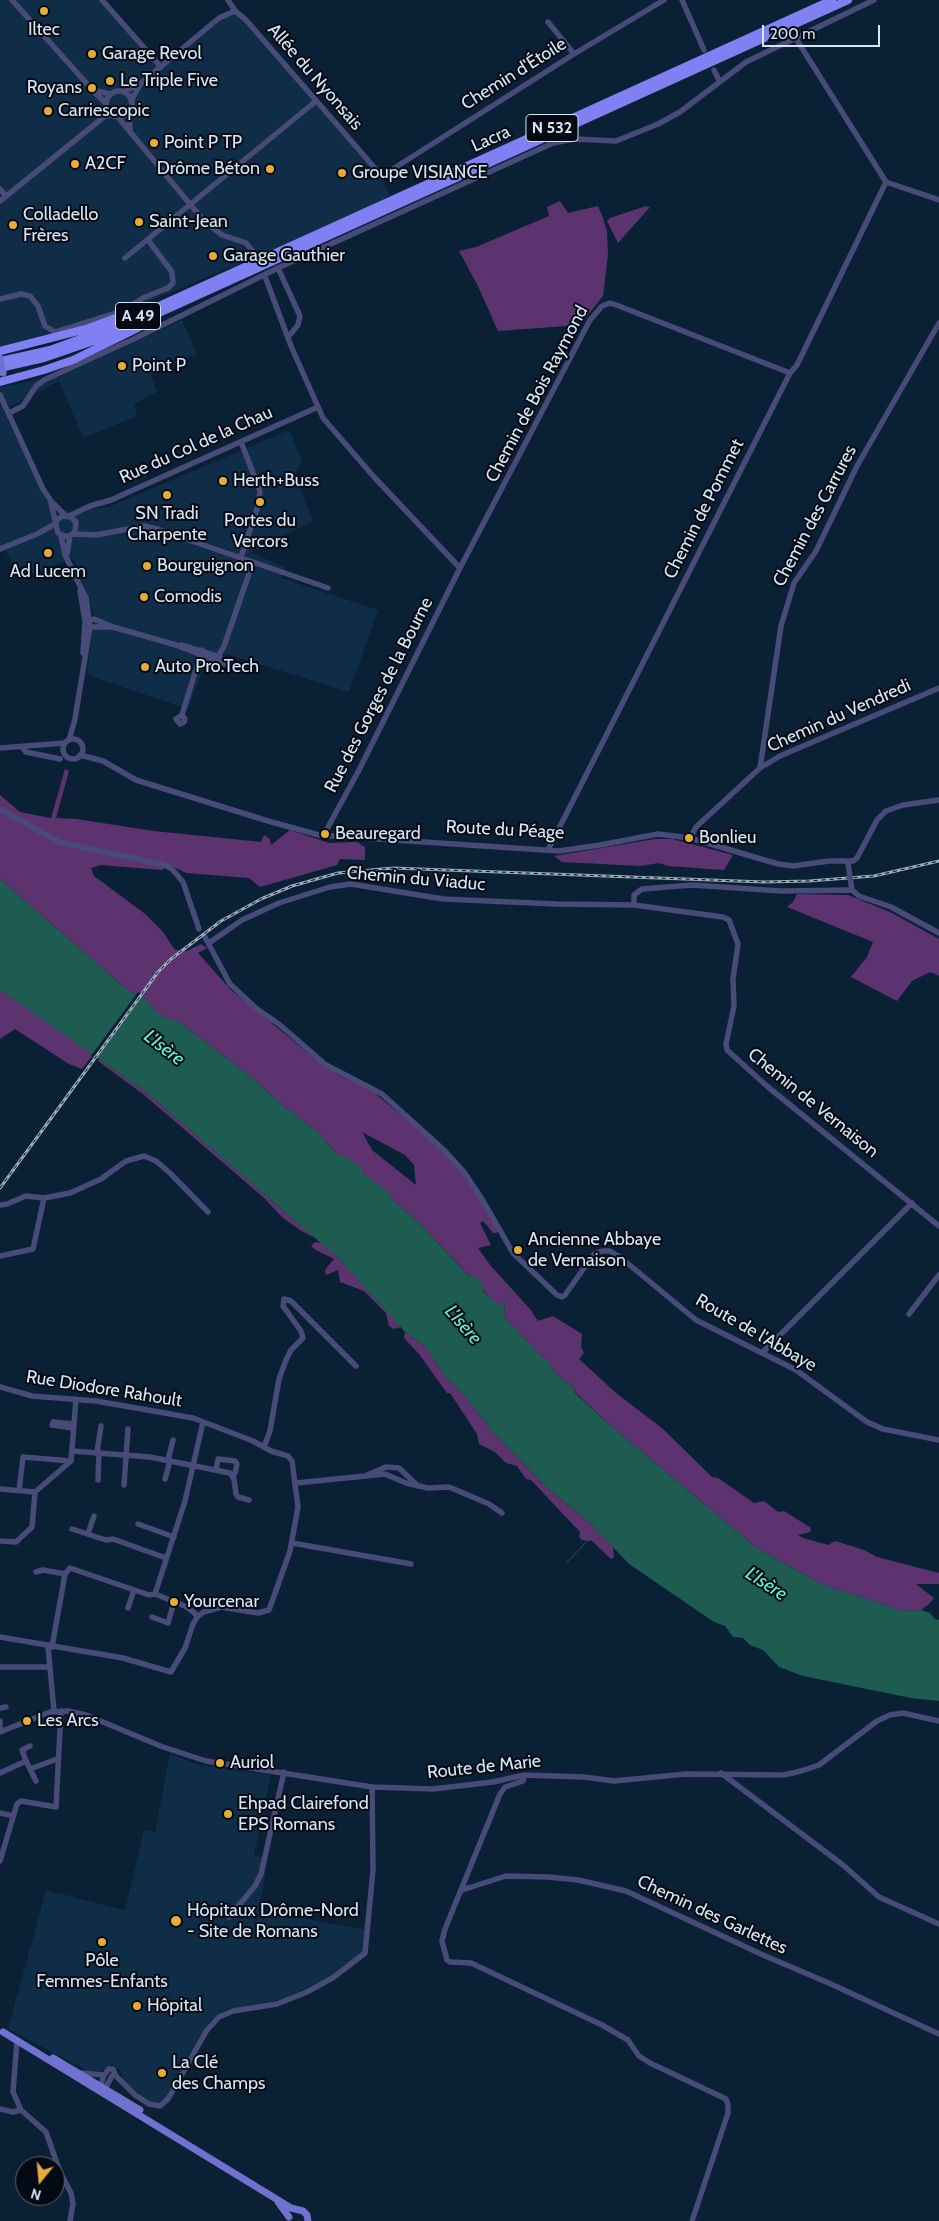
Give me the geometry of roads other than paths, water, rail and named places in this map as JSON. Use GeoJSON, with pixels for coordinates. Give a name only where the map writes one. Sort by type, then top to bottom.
{"type":"FeatureCollection","features":[{"type":"Feature","properties":{"kind":"highway","name":"Lacra"},"geometry":{"type":"LineString","coordinates":[[272,255],[832,0]]}},
{"type":"Feature","properties":{"kind":"highway","name":"N 532"},"geometry":{"type":"LineString","coordinates":[[231,280],[848,0]]}},
{"type":"Feature","properties":{"kind":"highway"},"geometry":{"type":"LineString","coordinates":[[0,351],[30,345],[103,324],[272,255]]}},
{"type":"Feature","properties":{"kind":"highway","name":"A 49"},"geometry":{"type":"LineString","coordinates":[[0,359],[50,350],[92,335],[272,255]]}},
{"type":"Feature","properties":{"kind":"highway"},"geometry":{"type":"LineString","coordinates":[[0,382],[56,367],[83,356],[231,280]]}},
{"type":"Feature","properties":{"kind":"highway","name":"A 49"},"geometry":{"type":"LineString","coordinates":[[2,370],[88,344],[231,280]]}},
{"type":"Feature","properties":{"kind":"main road"},"geometry":{"type":"LineString","coordinates":[[0,359],[2,370],[0,382]]}},
{"type":"Feature","properties":{"kind":"main road"},"geometry":{"type":"LineString","coordinates":[[2,2031],[84,2082],[104,2090]]}},
{"type":"Feature","properties":{"kind":"main road"},"geometry":{"type":"LineString","coordinates":[[2,2031],[65,2064],[104,2090],[151,2117],[198,2150],[296,2210],[303,2211],[309,2220]]}},
{"type":"Feature","properties":{"kind":"main road"},"geometry":{"type":"LineString","coordinates":[[270,2194],[289,2219],[296,2210]]}},
{"type":"Feature","properties":{"kind":"street"},"geometry":{"type":"LineString","coordinates":[[12,0],[130,132],[214,230],[226,237],[246,243],[254,253]]}},
{"type":"Feature","properties":{"kind":"street"},"geometry":{"type":"LineString","coordinates":[[102,0],[161,67]]}},
{"type":"Feature","properties":{"kind":"street","name":"Allée du Nyonsais"},"geometry":{"type":"LineString","coordinates":[[228,0],[234,11],[246,20],[380,174]]}},
{"type":"Feature","properties":{"kind":"street","name":"Chemin d'Étoile"},"geometry":{"type":"LineString","coordinates":[[380,174],[385,174],[574,54],[664,0]]}},
{"type":"Feature","properties":{"kind":"street"},"geometry":{"type":"LineString","coordinates":[[682,0],[704,50]]}},
{"type":"Feature","properties":{"kind":"street"},"geometry":{"type":"LineString","coordinates":[[9,414],[23,406],[36,386],[44,380],[145,334],[278,268],[553,143],[574,138],[616,141],[646,129],[680,112],[746,62],[874,0]]}},
{"type":"Feature","properties":{"kind":"street"},"geometry":{"type":"LineString","coordinates":[[93,90],[110,94],[117,91],[124,92],[141,83],[220,18],[234,11]]}},
{"type":"Feature","properties":{"kind":"street"},"geometry":{"type":"LineString","coordinates":[[548,22],[574,54]]}},
{"type":"Feature","properties":{"kind":"street"},"geometry":{"type":"LineString","coordinates":[[795,37],[886,182],[939,200]]}},
{"type":"Feature","properties":{"kind":"street"},"geometry":{"type":"LineString","coordinates":[[714,70],[720,80]]}},
{"type":"Feature","properties":{"kind":"street"},"geometry":{"type":"LineString","coordinates":[[130,132],[129,112],[141,83]]}},
{"type":"Feature","properties":{"kind":"street"},"geometry":{"type":"LineString","coordinates":[[124,92],[132,101]]}},
{"type":"Feature","properties":{"kind":"street"},"geometry":{"type":"LineString","coordinates":[[105,116],[110,94]]}},
{"type":"Feature","properties":{"kind":"street"},"geometry":{"type":"LineString","coordinates":[[125,258],[316,101]]}},
{"type":"Feature","properties":{"kind":"street"},"geometry":{"type":"LineString","coordinates":[[0,201],[105,116],[123,116],[129,112]]}},
{"type":"Feature","properties":{"kind":"street","name":"Chemin de Pommet"},"geometry":{"type":"LineString","coordinates":[[548,850],[790,373],[796,365],[886,182]]}},
{"type":"Feature","properties":{"kind":"street"},"geometry":{"type":"LineString","coordinates":[[0,190],[6,196]]}},
{"type":"Feature","properties":{"kind":"street"},"geometry":{"type":"LineString","coordinates":[[0,299],[22,294],[30,296],[38,306],[45,326],[55,332],[122,310],[168,288],[173,283],[172,272],[148,240]]}},
{"type":"Feature","properties":{"kind":"street"},"geometry":{"type":"LineString","coordinates":[[278,268],[300,316],[298,325],[289,336]]}},
{"type":"Feature","properties":{"kind":"street"},"geometry":{"type":"LineString","coordinates":[[266,279],[289,336],[291,346],[318,407],[333,431],[460,568]]}},
{"type":"Feature","properties":{"kind":"street","name":"Chemin de Bois Raymond"},"geometry":{"type":"LineString","coordinates":[[460,568],[590,320],[602,306],[610,303],[619,306],[790,373]]}},
{"type":"Feature","properties":{"kind":"street","name":"Chemin des Carrures"},"geometry":{"type":"LineString","coordinates":[[760,768],[781,626],[794,584],[816,551],[857,466],[939,324]]}},
{"type":"Feature","properties":{"kind":"street"},"geometry":{"type":"LineString","coordinates":[[1,398],[36,476],[51,501],[64,555],[86,598],[87,621],[83,665]]}},
{"type":"Feature","properties":{"kind":"street","name":"Rue du Col de la Chau"},"geometry":{"type":"LineString","coordinates":[[67,515],[111,500],[318,407]]}},
{"type":"Feature","properties":{"kind":"street"},"geometry":{"type":"LineString","coordinates":[[240,442],[260,492],[258,506],[241,557]]}},
{"type":"Feature","properties":{"kind":"street"},"geometry":{"type":"LineString","coordinates":[[51,501],[87,533],[96,535]]}},
{"type":"Feature","properties":{"kind":"street"},"geometry":{"type":"LineString","coordinates":[[68,561],[67,547],[76,524],[86,508]]}},
{"type":"Feature","properties":{"kind":"street"},"geometry":{"type":"LineString","coordinates":[[0,549],[37,534],[67,515]]}},
{"type":"Feature","properties":{"kind":"street"},"geometry":{"type":"LineString","coordinates":[[37,534],[96,535],[144,526],[241,557],[328,588]]}},
{"type":"Feature","properties":{"kind":"street"},"geometry":{"type":"LineString","coordinates":[[87,621],[101,621],[112,627],[218,658],[224,646],[253,562]]}},
{"type":"Feature","properties":{"kind":"street","name":"Rue des Gorges de la Bourne"},"geometry":{"type":"LineString","coordinates":[[326,835],[328,827],[359,770],[460,568]]}},
{"type":"Feature","properties":{"kind":"street"},"geometry":{"type":"LineString","coordinates":[[63,751],[75,719],[90,627],[87,621]]}},
{"type":"Feature","properties":{"kind":"street"},"geometry":{"type":"LineString","coordinates":[[90,627],[112,627]]}},
{"type":"Feature","properties":{"kind":"street"},"geometry":{"type":"LineString","coordinates":[[182,715],[201,653]]}},
{"type":"Feature","properties":{"kind":"street","name":"Chemin du Vendredi"},"geometry":{"type":"LineString","coordinates":[[690,838],[696,827],[760,768],[780,756],[939,688]]}},
{"type":"Feature","properties":{"kind":"street"},"geometry":{"type":"LineString","coordinates":[[41,746],[63,751],[70,758],[80,755],[82,748],[77,740],[75,719]]}},
{"type":"Feature","properties":{"kind":"street"},"geometry":{"type":"LineString","coordinates":[[0,748],[41,746],[77,740]]}},
{"type":"Feature","properties":{"kind":"street"},"geometry":{"type":"LineString","coordinates":[[22,747],[26,752],[60,758]]}},
{"type":"Feature","properties":{"kind":"street","name":"Route du Péage"},"geometry":{"type":"LineString","coordinates":[[82,748],[136,780],[268,821],[326,835],[559,851],[658,834],[690,838],[778,864],[793,866],[829,861],[848,863]]}},
{"type":"Feature","properties":{"kind":"street","name":"Route du Péage"},"geometry":{"type":"LineString","coordinates":[[80,755],[103,761]]}},
{"type":"Feature","properties":{"kind":"street"},"geometry":{"type":"LineString","coordinates":[[939,800],[903,805],[886,811],[868,834],[857,858],[848,863],[852,890],[859,896],[891,907],[939,933]]}},
{"type":"Feature","properties":{"kind":"street"},"geometry":{"type":"LineString","coordinates":[[0,809],[59,842],[165,865],[172,869],[183,882],[199,929]]}},
{"type":"Feature","properties":{"kind":"street","name":"Chemin du Viaduc"},"geometry":{"type":"LineString","coordinates":[[209,943],[242,920],[279,903],[350,884],[443,899],[634,905]]}},
{"type":"Feature","properties":{"kind":"street"},"geometry":{"type":"LineString","coordinates":[[634,905],[634,895],[642,889],[692,885],[781,891],[852,890]]}},
{"type":"Feature","properties":{"kind":"street","name":"Chemin de Vernaison"},"geometry":{"type":"LineString","coordinates":[[634,905],[681,910],[728,920],[736,935],[738,952],[733,979],[733,1014],[727,1039],[727,1050],[768,1087],[912,1203]]}},
{"type":"Feature","properties":{"kind":"street","name":"Route de l'Abbaye"},"geometry":{"type":"LineString","coordinates":[[205,937],[230,984],[257,1009],[280,1025],[326,1065],[382,1094],[445,1151],[464,1172],[513,1253],[557,1295],[562,1297],[565,1295],[594,1254],[602,1250],[610,1251],[620,1257],[696,1320],[808,1378],[866,1422],[883,1429],[939,1440]]}},
{"type":"Feature","properties":{"kind":"street"},"geometry":{"type":"LineString","coordinates":[[0,1205],[5,1205],[26,1196],[44,1198],[76,1191],[101,1179],[126,1161],[144,1156],[156,1161],[170,1173],[208,1212]]}},
{"type":"Feature","properties":{"kind":"street"},"geometry":{"type":"LineString","coordinates":[[0,1256],[34,1249],[44,1198]]}},
{"type":"Feature","properties":{"kind":"street"},"geometry":{"type":"LineString","coordinates":[[762,1353],[798,1314],[912,1203],[939,1226]]}},
{"type":"Feature","properties":{"kind":"street"},"geometry":{"type":"LineString","coordinates":[[909,1314],[939,1275]]}},
{"type":"Feature","properties":{"kind":"street"},"geometry":{"type":"LineString","coordinates":[[264,1446],[270,1431],[279,1379],[291,1350],[303,1338],[301,1331],[283,1306],[282,1302],[284,1299],[291,1301],[356,1366]]}},
{"type":"Feature","properties":{"kind":"street","name":"Rue Diodore Rahoult"},"geometry":{"type":"LineString","coordinates":[[0,1387],[32,1396],[128,1405],[203,1422],[288,1456],[292,1461],[296,1483]]}},
{"type":"Feature","properties":{"kind":"street"},"geometry":{"type":"LineString","coordinates":[[0,1542],[16,1542],[31,1529],[35,1492],[71,1461],[76,1399]]}},
{"type":"Feature","properties":{"kind":"street"},"geometry":{"type":"LineString","coordinates":[[155,1594],[174,1536],[203,1422]]}},
{"type":"Feature","properties":{"kind":"street"},"geometry":{"type":"LineString","coordinates":[[98,1480],[98,1452],[101,1426]]}},
{"type":"Feature","properties":{"kind":"street"},"geometry":{"type":"LineString","coordinates":[[124,1485],[128,1429]]}},
{"type":"Feature","properties":{"kind":"street"},"geometry":{"type":"LineString","coordinates":[[165,1479],[173,1440]]}},
{"type":"Feature","properties":{"kind":"street"},"geometry":{"type":"LineString","coordinates":[[72,1451],[126,1454],[216,1470],[233,1475]]}},
{"type":"Feature","properties":{"kind":"street"},"geometry":{"type":"LineString","coordinates":[[19,1491],[23,1457],[71,1461]]}},
{"type":"Feature","properties":{"kind":"street"},"geometry":{"type":"LineString","coordinates":[[216,1470],[218,1459],[235,1462],[236,1473],[233,1475],[236,1494],[238,1497],[249,1500]]}},
{"type":"Feature","properties":{"kind":"street"},"geometry":{"type":"LineString","coordinates":[[364,1477],[386,1467],[400,1468],[418,1486]]}},
{"type":"Feature","properties":{"kind":"street"},"geometry":{"type":"LineString","coordinates":[[0,1637],[123,1658],[169,1672],[173,1670],[185,1648],[193,1624],[198,1616],[210,1608],[221,1607],[266,1613],[272,1606],[292,1543],[298,1515],[296,1483],[386,1474],[418,1486],[428,1488],[449,1487],[489,1504],[502,1513]]}},
{"type":"Feature","properties":{"kind":"street"},"geometry":{"type":"LineString","coordinates":[[0,1489],[35,1492]]}},
{"type":"Feature","properties":{"kind":"street"},"geometry":{"type":"LineString","coordinates":[[88,1534],[94,1516]]}},
{"type":"Feature","properties":{"kind":"street"},"geometry":{"type":"LineString","coordinates":[[138,1524],[174,1536]]}},
{"type":"Feature","properties":{"kind":"street"},"geometry":{"type":"LineString","coordinates":[[72,1529],[106,1540],[114,1539],[166,1558]]}},
{"type":"Feature","properties":{"kind":"street"},"geometry":{"type":"LineString","coordinates":[[292,1543],[411,1564]]}},
{"type":"Feature","properties":{"kind":"street"},"geometry":{"type":"LineString","coordinates":[[0,1861],[16,1804],[21,1801],[56,1807],[57,1711],[50,1667],[50,1647],[65,1574],[70,1568],[149,1595],[155,1594],[187,1607],[198,1616]]}},
{"type":"Feature","properties":{"kind":"street"},"geometry":{"type":"LineString","coordinates":[[36,1572],[43,1570],[65,1574]]}},
{"type":"Feature","properties":{"kind":"street"},"geometry":{"type":"LineString","coordinates":[[128,1608],[134,1590]]}},
{"type":"Feature","properties":{"kind":"street"},"geometry":{"type":"LineString","coordinates":[[152,1617],[168,1623],[174,1602]]}},
{"type":"Feature","properties":{"kind":"street"},"geometry":{"type":"LineString","coordinates":[[0,1667],[50,1667]]}},
{"type":"Feature","properties":{"kind":"street"},"geometry":{"type":"LineString","coordinates":[[0,1721],[0,1732],[57,1711]]}},
{"type":"Feature","properties":{"kind":"street","name":"Route de Marie"},"geometry":{"type":"LineString","coordinates":[[57,1711],[86,1715],[162,1747],[194,1758],[372,1787],[433,1789],[493,1782],[524,1775],[584,1776],[614,1781],[677,1775],[721,1773],[784,1774],[801,1772],[819,1765],[877,1721],[896,1714],[915,1715],[939,1721]]}},
{"type":"Feature","properties":{"kind":"street"},"geometry":{"type":"LineString","coordinates":[[30,1746],[22,1750],[36,1781]]}},
{"type":"Feature","properties":{"kind":"street"},"geometry":{"type":"LineString","coordinates":[[30,1768],[57,1759]]}},
{"type":"Feature","properties":{"kind":"street"},"geometry":{"type":"LineString","coordinates":[[0,1773],[26,1761]]}},
{"type":"Feature","properties":{"kind":"street"},"geometry":{"type":"LineString","coordinates":[[229,1917],[254,1886],[261,1874],[284,1772]]}},
{"type":"Feature","properties":{"kind":"street"},"geometry":{"type":"LineString","coordinates":[[721,1773],[843,1865],[879,1897],[939,1924]]}},
{"type":"Feature","properties":{"kind":"street"},"geometry":{"type":"LineString","coordinates":[[524,1775],[523,1781],[505,1787],[500,1794],[442,1941],[447,1960],[450,1962],[471,1963],[602,2025],[628,2040],[639,2056],[650,2063],[726,2099],[728,2113],[692,2221]]}},
{"type":"Feature","properties":{"kind":"street"},"geometry":{"type":"LineString","coordinates":[[65,2064],[84,2074],[110,2075],[149,2104],[160,2106],[168,2099],[207,2030],[219,2017],[233,2011],[277,2004],[307,1992],[334,1977],[365,1953],[373,1870],[372,1787]]}},
{"type":"Feature","properties":{"kind":"street"},"geometry":{"type":"LineString","coordinates":[[0,1813],[13,1816]]}},
{"type":"Feature","properties":{"kind":"street","name":"Chemin des Garlettes"},"geometry":{"type":"LineString","coordinates":[[462,1890],[506,1876],[578,1880],[626,1891],[763,1956],[831,1984],[939,2034]]}},
{"type":"Feature","properties":{"kind":"street"},"geometry":{"type":"LineString","coordinates":[[17,2041],[13,2092],[21,2110],[46,2132],[60,2172],[71,2193],[73,2203],[70,2221]]}},
{"type":"Feature","properties":{"kind":"street"},"geometry":{"type":"LineString","coordinates":[[104,2090],[110,2075]]}},
{"type":"Feature","properties":{"kind":"street"},"geometry":{"type":"LineString","coordinates":[[0,2110],[13,2112],[21,2110]]}},
{"type":"Feature","properties":{"kind":"water","name":"L'Isère"},"geometry":{"type":"Polygon","coordinates":[[[0,879],[130,992],[144,997],[155,1011],[164,1017],[178,1021],[250,1076],[288,1110],[294,1112],[297,1117],[315,1129],[338,1155],[342,1155],[360,1166],[363,1173],[391,1194],[391,1198],[420,1224],[470,1277],[475,1276],[482,1282],[482,1290],[499,1306],[503,1301],[505,1302],[504,1316],[507,1320],[546,1359],[559,1377],[571,1385],[576,1394],[611,1426],[757,1548],[821,1584],[903,1611],[921,1610],[930,1613],[935,1619],[939,1620],[939,1701],[911,1698],[803,1676],[779,1667],[763,1650],[750,1645],[743,1638],[733,1637],[725,1626],[714,1622],[629,1564],[591,1524],[545,1486],[493,1432],[465,1396],[445,1377],[427,1348],[405,1332],[338,1258],[146,1092],[0,990],[0,879]]]}},
{"type":"Feature","properties":{"kind":"waterway"},"geometry":{"type":"LineString","coordinates":[[567,1562],[598,1530]]}},
{"type":"Feature","properties":{"kind":"railway"},"geometry":{"type":"LineString","coordinates":[[0,1188],[158,972],[171,959],[221,921],[261,899],[292,886],[338,873],[393,868],[764,882],[809,881],[874,876],[939,861]]}},
{"type":"Feature","properties":{"kind":"place","name":"Iltec"},"geometry":{"type":"Point","coordinates":[44,11]}},
{"type":"Feature","properties":{"kind":"place","name":"Garage Revol"},"geometry":{"type":"Point","coordinates":[92,54]}},
{"type":"Feature","properties":{"kind":"place","name":"Le Triple Five"},"geometry":{"type":"Point","coordinates":[110,81]}},
{"type":"Feature","properties":{"kind":"place","name":"Royans"},"geometry":{"type":"Point","coordinates":[92,88]}},
{"type":"Feature","properties":{"kind":"place","name":"Carriescopic"},"geometry":{"type":"Point","coordinates":[48,111]}},
{"type":"Feature","properties":{"kind":"place","name":"Point P TP"},"geometry":{"type":"Point","coordinates":[154,143]}},
{"type":"Feature","properties":{"kind":"place","name":"A2CF"},"geometry":{"type":"Point","coordinates":[75,164]}},
{"type":"Feature","properties":{"kind":"place","name":"Drôme Béton"},"geometry":{"type":"Point","coordinates":[270,169]}},
{"type":"Feature","properties":{"kind":"place","name":"Groupe VISIANCE"},"geometry":{"type":"Point","coordinates":[342,173]}},
{"type":"Feature","properties":{"kind":"place","name":"Saint-Jean"},"geometry":{"type":"Point","coordinates":[139,222]}},
{"type":"Feature","properties":{"kind":"place","name":"Colladello Frères"},"geometry":{"type":"Point","coordinates":[13,225]}},
{"type":"Feature","properties":{"kind":"place","name":"Garage Gauthier"},"geometry":{"type":"Point","coordinates":[213,256]}},
{"type":"Feature","properties":{"kind":"place","name":"Point P"},"geometry":{"type":"Point","coordinates":[122,366]}},
{"type":"Feature","properties":{"kind":"place","name":"Herth+Buss"},"geometry":{"type":"Point","coordinates":[223,481]}},
{"type":"Feature","properties":{"kind":"place","name":"SN Tradi Charpente"},"geometry":{"type":"Point","coordinates":[167,495]}},
{"type":"Feature","properties":{"kind":"place","name":"Portes du Vercors"},"geometry":{"type":"Point","coordinates":[260,502]}},
{"type":"Feature","properties":{"kind":"place","name":"Ad Lucem"},"geometry":{"type":"Point","coordinates":[48,553]}},
{"type":"Feature","properties":{"kind":"place","name":"Bourguignon"},"geometry":{"type":"Point","coordinates":[147,566]}},
{"type":"Feature","properties":{"kind":"place","name":"Comodis"},"geometry":{"type":"Point","coordinates":[144,597]}},
{"type":"Feature","properties":{"kind":"place","name":"Auto Pro.Tech"},"geometry":{"type":"Point","coordinates":[145,667]}},
{"type":"Feature","properties":{"kind":"place","name":"Beauregard"},"geometry":{"type":"Point","coordinates":[325,834]}},
{"type":"Feature","properties":{"kind":"place","name":"Bonlieu"},"geometry":{"type":"Point","coordinates":[689,838]}},
{"type":"Feature","properties":{"kind":"place","name":"Ancienne Abbaye de Vernaison"},"geometry":{"type":"Point","coordinates":[518,1250]}},
{"type":"Feature","properties":{"kind":"place","name":"Yourcenar"},"geometry":{"type":"Point","coordinates":[174,1602]}},
{"type":"Feature","properties":{"kind":"place","name":"Les Arcs"},"geometry":{"type":"Point","coordinates":[27,1721]}},
{"type":"Feature","properties":{"kind":"place","name":"Auriol"},"geometry":{"type":"Point","coordinates":[220,1763]}},
{"type":"Feature","properties":{"kind":"place","name":"Ehpad Clairefond EPS Romans"},"geometry":{"type":"Point","coordinates":[228,1814]}},
{"type":"Feature","properties":{"kind":"place","name":"Hôpitaux Drôme-Nord - Site de Romans"},"geometry":{"type":"Point","coordinates":[176,1921]}},
{"type":"Feature","properties":{"kind":"place","name":"Pôle Femmes-Enfants"},"geometry":{"type":"Point","coordinates":[102,1942]}},
{"type":"Feature","properties":{"kind":"place","name":"Hôpital"},"geometry":{"type":"Point","coordinates":[137,2006]}},
{"type":"Feature","properties":{"kind":"place","name":"La Clé des Champs"},"geometry":{"type":"Point","coordinates":[162,2073]}}]}
